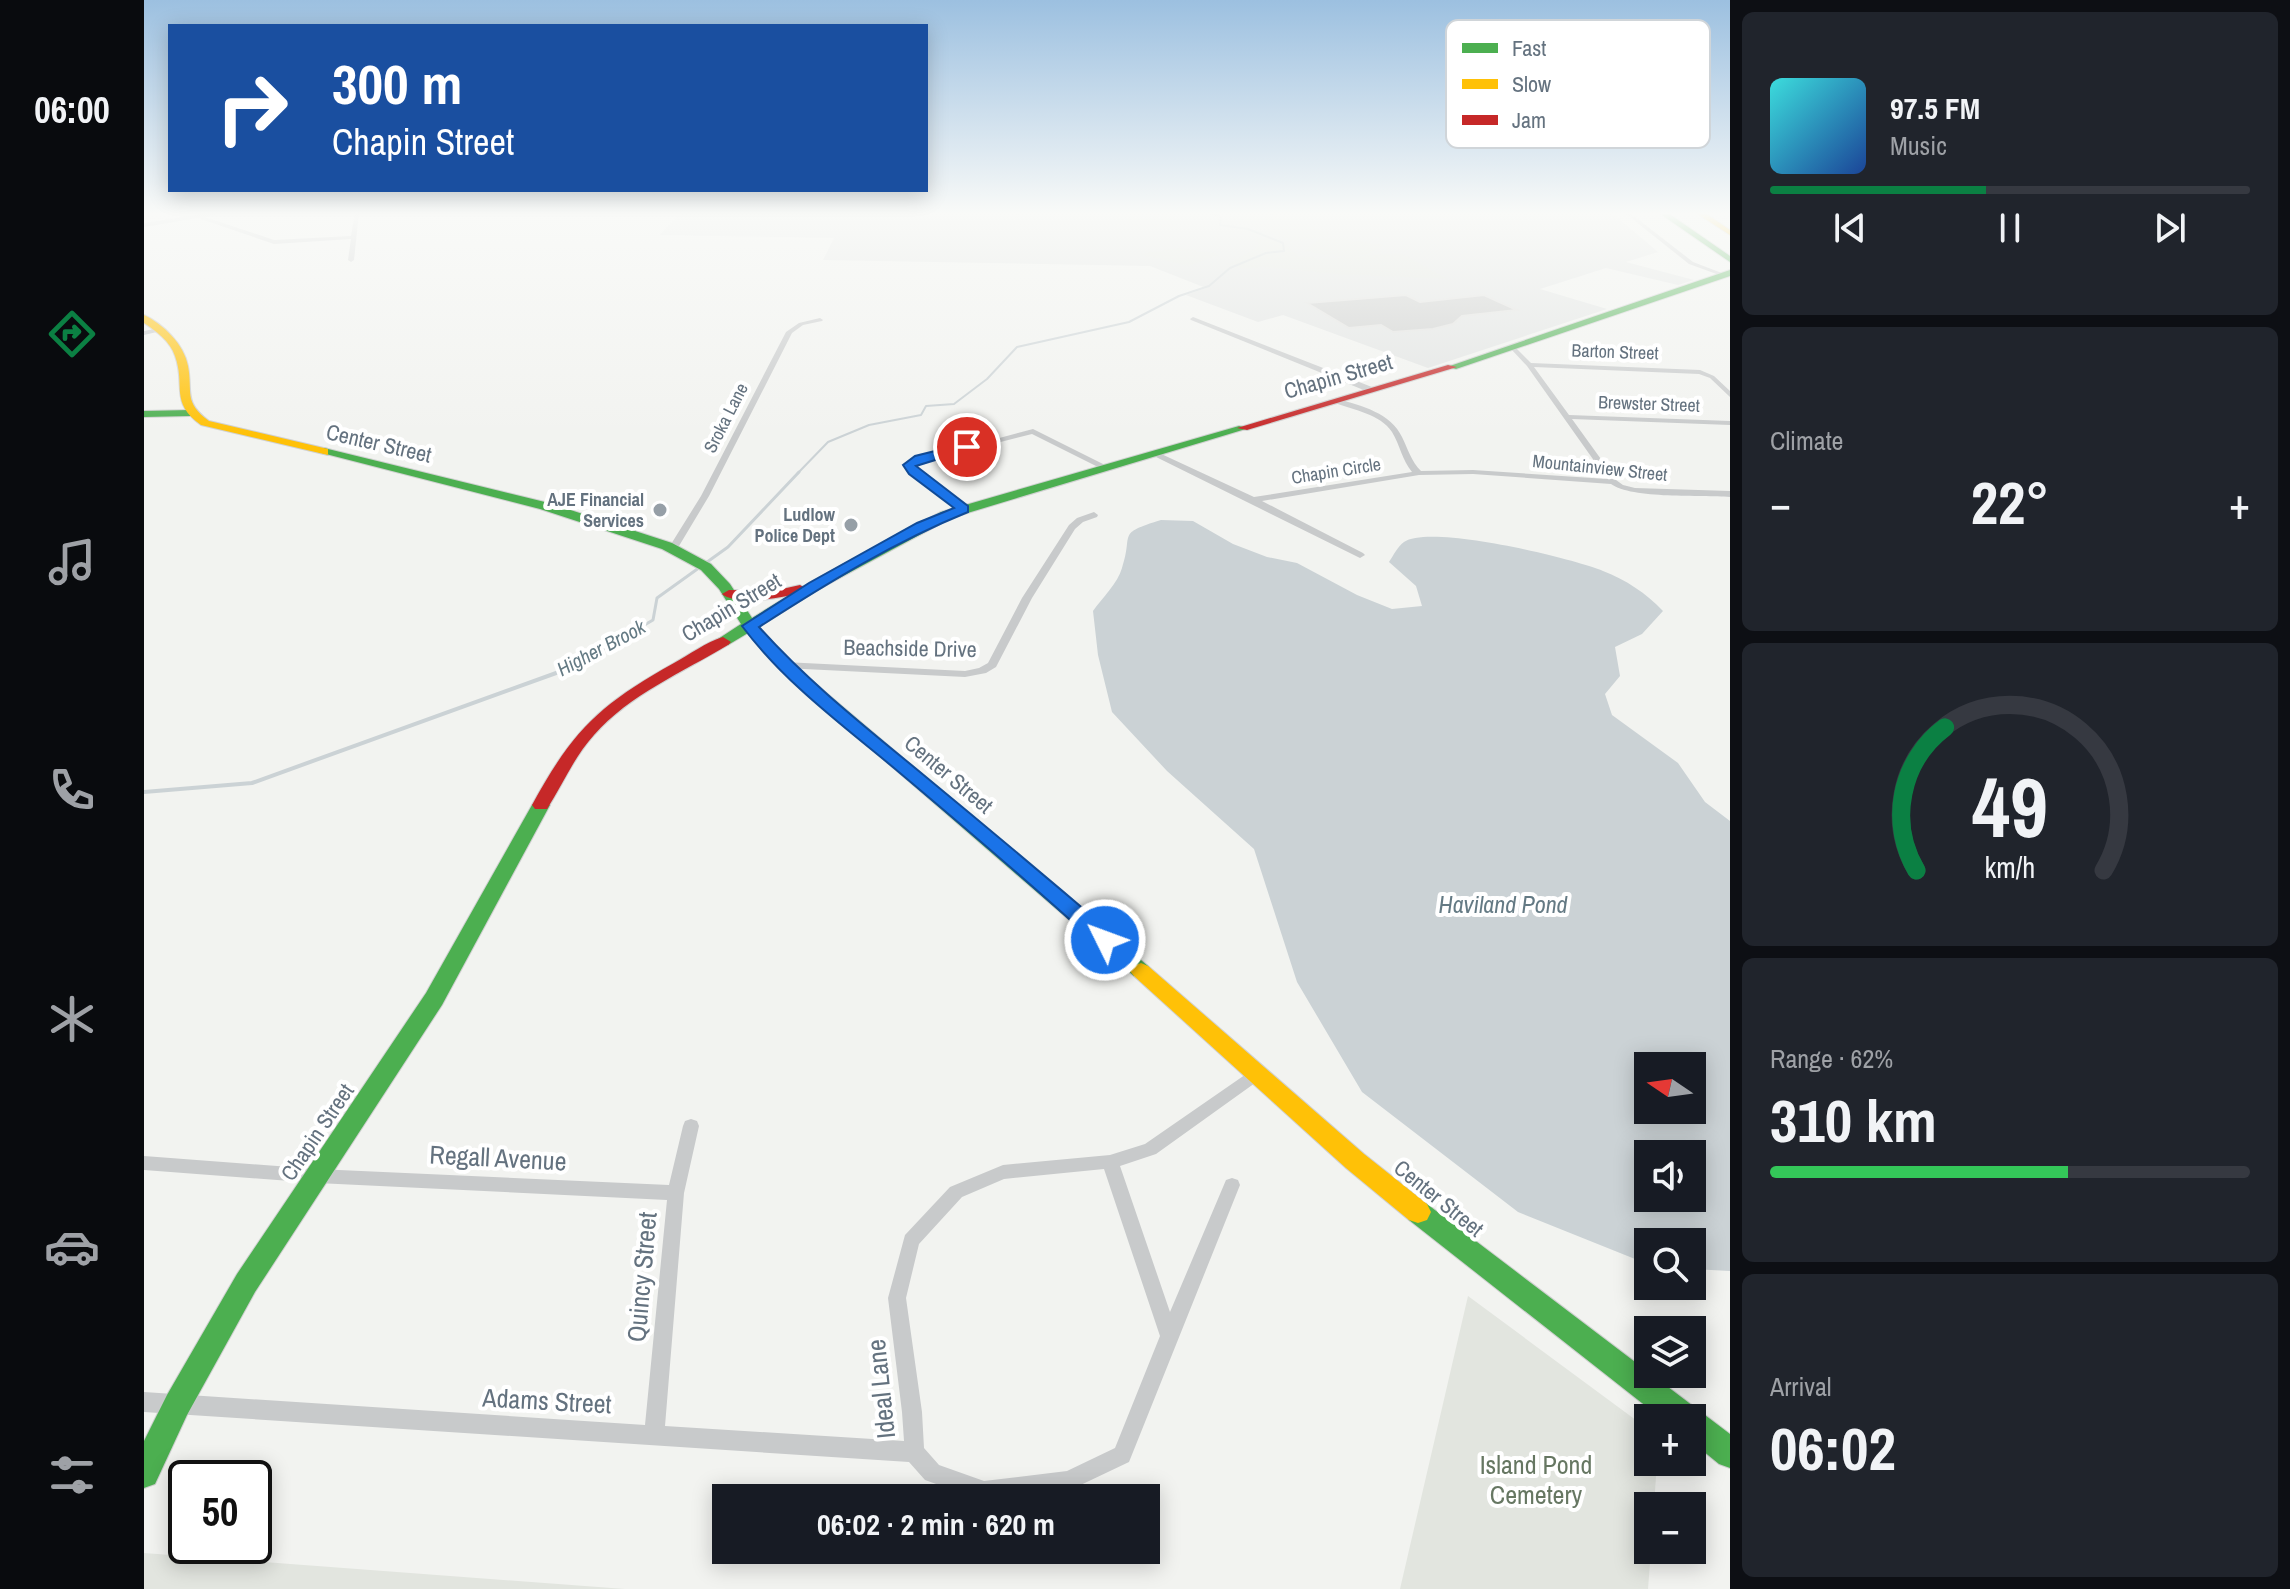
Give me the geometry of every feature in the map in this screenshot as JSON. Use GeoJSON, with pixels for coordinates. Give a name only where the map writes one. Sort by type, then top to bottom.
{"type":"FeatureCollection","features":[{"type":"Feature","properties":{"kind":"main road","name":"Chapin Street"},"geometry":{"type":"LineString","coordinates":[[144,1473],[177,1405],[246,1283],[434,999],[565,761],[590,729],[618,706],[814,586],[932,521],[1513,348],[1675,287]]}},
{"type":"Feature","properties":{"kind":"main road"},"geometry":{"type":"LineString","coordinates":[[144,414],[190,413],[182,396],[184,381],[180,356],[173,343],[149,327]]}},
{"type":"Feature","properties":{"kind":"main road","name":"Center Street"},"geometry":{"type":"LineString","coordinates":[[190,413],[198,420],[220,429],[544,506],[673,549],[701,564],[729,594],[750,626],[784,665],[1048,888],[1355,1161],[1666,1404]]}},
{"type":"Feature","properties":{"kind":"main road"},"geometry":{"type":"LineString","coordinates":[[729,594],[773,595],[814,586]]}},
{"type":"Feature","properties":{"kind":"main road"},"geometry":{"type":"LineString","coordinates":[[1706,1435],[1730,1453]]}},
{"type":"Feature","properties":{"kind":"street"},"geometry":{"type":"LineString","coordinates":[[1193,319],[1374,391]]}},
{"type":"Feature","properties":{"kind":"street","name":"Sroka Lane"},"geometry":{"type":"LineString","coordinates":[[673,549],[707,493],[789,332],[801,324],[820,320]]}},
{"type":"Feature","properties":{"kind":"street"},"geometry":{"type":"LineString","coordinates":[[1513,348],[1529,365],[1613,482]]}},
{"type":"Feature","properties":{"kind":"street","name":"Barton Street"},"geometry":{"type":"LineString","coordinates":[[1529,365],[1700,372],[1712,377],[1730,395]]}},
{"type":"Feature","properties":{"kind":"street","name":"Chapin Circle"},"geometry":{"type":"LineString","coordinates":[[1338,401],[1394,429],[1410,464],[1419,473]]}},
{"type":"Feature","properties":{"kind":"street","name":"Brewster Street"},"geometry":{"type":"LineString","coordinates":[[1566,417],[1730,423]]}},
{"type":"Feature","properties":{"kind":"street"},"geometry":{"type":"LineString","coordinates":[[964,509],[914,472],[910,463],[1033,431],[1105,467]]}},
{"type":"Feature","properties":{"kind":"street"},"geometry":{"type":"LineString","coordinates":[[1154,454],[1360,555]]}},
{"type":"Feature","properties":{"kind":"street","name":"Mountainview Street"},"geometry":{"type":"LineString","coordinates":[[1419,473],[1473,472],[1613,482],[1635,490],[1730,494]]}},
{"type":"Feature","properties":{"kind":"street","name":"Chapin Circle"},"geometry":{"type":"LineString","coordinates":[[1253,500],[1419,473]]}},
{"type":"Feature","properties":{"kind":"street","name":"Beachside Drive"},"geometry":{"type":"LineString","coordinates":[[784,665],[965,674],[986,669],[992,665],[1027,598],[1072,527],[1094,515]]}},
{"type":"Feature","properties":{"kind":"street","name":"Ideal Lane"},"geometry":{"type":"LineString","coordinates":[[1232,1185],[1122,1455],[1068,1481],[984,1491],[932,1473],[914,1452],[912,1412],[897,1298],[911,1240],[956,1192],[1003,1172],[1110,1162],[1150,1149],[1257,1074]]}},
{"type":"Feature","properties":{"kind":"street","name":"Quincy Street"},"geometry":{"type":"LineString","coordinates":[[654,1434],[676,1193],[691,1126]]}},
{"type":"Feature","properties":{"kind":"street"},"geometry":{"type":"LineString","coordinates":[[1110,1162],[1169,1336]]}},
{"type":"Feature","properties":{"kind":"street","name":"Regall Avenue"},"geometry":{"type":"LineString","coordinates":[[144,1163],[317,1176],[676,1193]]}},
{"type":"Feature","properties":{"kind":"street","name":"Adams Street"},"geometry":{"type":"LineString","coordinates":[[144,1402],[914,1452]]}},
{"type":"Feature","properties":{"kind":"shaded area"},"geometry":{"type":"Polygon","coordinates":[[[1546,287],[1540,289],[1607,309],[1428,368],[1283,315],[1258,322],[1186,295],[1206,288],[1546,287]]]}},
{"type":"Feature","properties":{"kind":"green space","name":"Island Pond Cemetery"},"geometry":{"type":"Polygon","coordinates":[[[1468,1296],[1634,1419],[1634,1476],[1656,1476],[1655,1492],[1634,1492],[1634,1564],[1650,1564],[1648,1589],[1400,1589],[1468,1296]]]}},
{"type":"Feature","properties":{"kind":"green space"},"geometry":{"type":"Polygon","coordinates":[[[144,1553],[168,1555],[168,1564],[272,1563],[625,1589],[144,1589],[144,1553]]]}},
{"type":"Feature","properties":{"kind":"water","name":"Haviland Pond"},"geometry":{"type":"Polygon","coordinates":[[[1161,520],[1193,521],[1233,544],[1267,557],[1297,563],[1357,595],[1392,609],[1422,606],[1416,586],[1389,562],[1396,551],[1404,542],[1442,537],[1533,551],[1586,565],[1628,583],[1663,611],[1642,634],[1615,647],[1620,676],[1605,694],[1612,715],[1678,763],[1705,802],[1730,821],[1730,1271],[1706,1270],[1706,1228],[1634,1228],[1634,1259],[1518,1212],[1362,1092],[1297,982],[1254,849],[1167,771],[1112,712],[1098,655],[1093,611],[1120,574],[1129,536],[1137,528],[1161,520]]]}},
{"type":"Feature","properties":{"kind":"building"},"geometry":{"type":"Polygon","coordinates":[[[1406,295],[1420,302],[1484,295],[1517,310],[1462,316],[1453,324],[1433,329],[1393,332],[1381,325],[1349,328],[1307,303],[1406,295]]]}},
{"type":"Feature","properties":{"kind":"waterway","name":"Higher Brook"},"geometry":{"type":"LineString","coordinates":[[797,474],[828,442],[869,425],[921,415],[926,406],[954,404],[987,379],[1017,347],[1129,322],[1179,296],[1206,287]]}},
{"type":"Feature","properties":{"kind":"waterway","name":"Higher Brook"},"geometry":{"type":"LineString","coordinates":[[583,661],[653,620],[657,598],[728,547],[799,472]]}},
{"type":"Feature","properties":{"kind":"waterway","name":"Higher Brook"},"geometry":{"type":"LineString","coordinates":[[144,792],[252,783],[570,668],[586,659]]}},
{"type":"Feature","properties":{"kind":"traffic: fast"},"geometry":{"type":"LineString","coordinates":[[1452,367],[1688,287]]}},
{"type":"Feature","properties":{"kind":"traffic: fast"},"geometry":{"type":"LineString","coordinates":[[144,414],[190,413]]}},
{"type":"Feature","properties":{"kind":"traffic: fast"},"geometry":{"type":"LineString","coordinates":[[723,642],[814,586],[946,515],[1243,428]]}},
{"type":"Feature","properties":{"kind":"traffic: fast"},"geometry":{"type":"LineString","coordinates":[[324,452],[544,506],[667,546],[706,567],[725,587],[750,626],[784,665],[1141,971]]}},
{"type":"Feature","properties":{"kind":"traffic: fast"},"geometry":{"type":"LineString","coordinates":[[144,1473],[177,1405],[246,1283],[434,999],[541,805]]}},
{"type":"Feature","properties":{"kind":"traffic: fast"},"geometry":{"type":"LineString","coordinates":[[1418,1212],[1666,1404]]}},
{"type":"Feature","properties":{"kind":"traffic: fast"},"geometry":{"type":"LineString","coordinates":[[1706,1435],[1730,1453]]}},
{"type":"Feature","properties":{"kind":"traffic: slow"},"geometry":{"type":"LineString","coordinates":[[144,318],[177,349],[183,365],[185,400],[195,416],[205,423],[324,452]]}},
{"type":"Feature","properties":{"kind":"traffic: slow"},"geometry":{"type":"LineString","coordinates":[[1141,971],[1355,1161],[1418,1212]]}},
{"type":"Feature","properties":{"kind":"traffic: jam"},"geometry":{"type":"LineString","coordinates":[[1243,428],[1452,367]]}},
{"type":"Feature","properties":{"kind":"traffic: jam"},"geometry":{"type":"LineString","coordinates":[[729,594],[773,595],[800,589]]}},
{"type":"Feature","properties":{"kind":"traffic: jam"},"geometry":{"type":"LineString","coordinates":[[541,805],[575,749],[601,718],[633,694],[723,642]]}},
{"type":"Feature","properties":{"kind":"place","name":"AJE Financial Services"},"geometry":{"type":"Point","coordinates":[660,510]}},
{"type":"Feature","properties":{"kind":"place","name":"Ludlow Police Dept"},"geometry":{"type":"Point","coordinates":[851,525]}},
{"type":"Feature","properties":{"kind":"route"},"geometry":{"type":"LineString","coordinates":[[967,447],[919,459],[909,465],[964,509],[922,526],[814,586],[750,626],[784,665],[825,702],[1024,867],[1105,940]]}}]}
